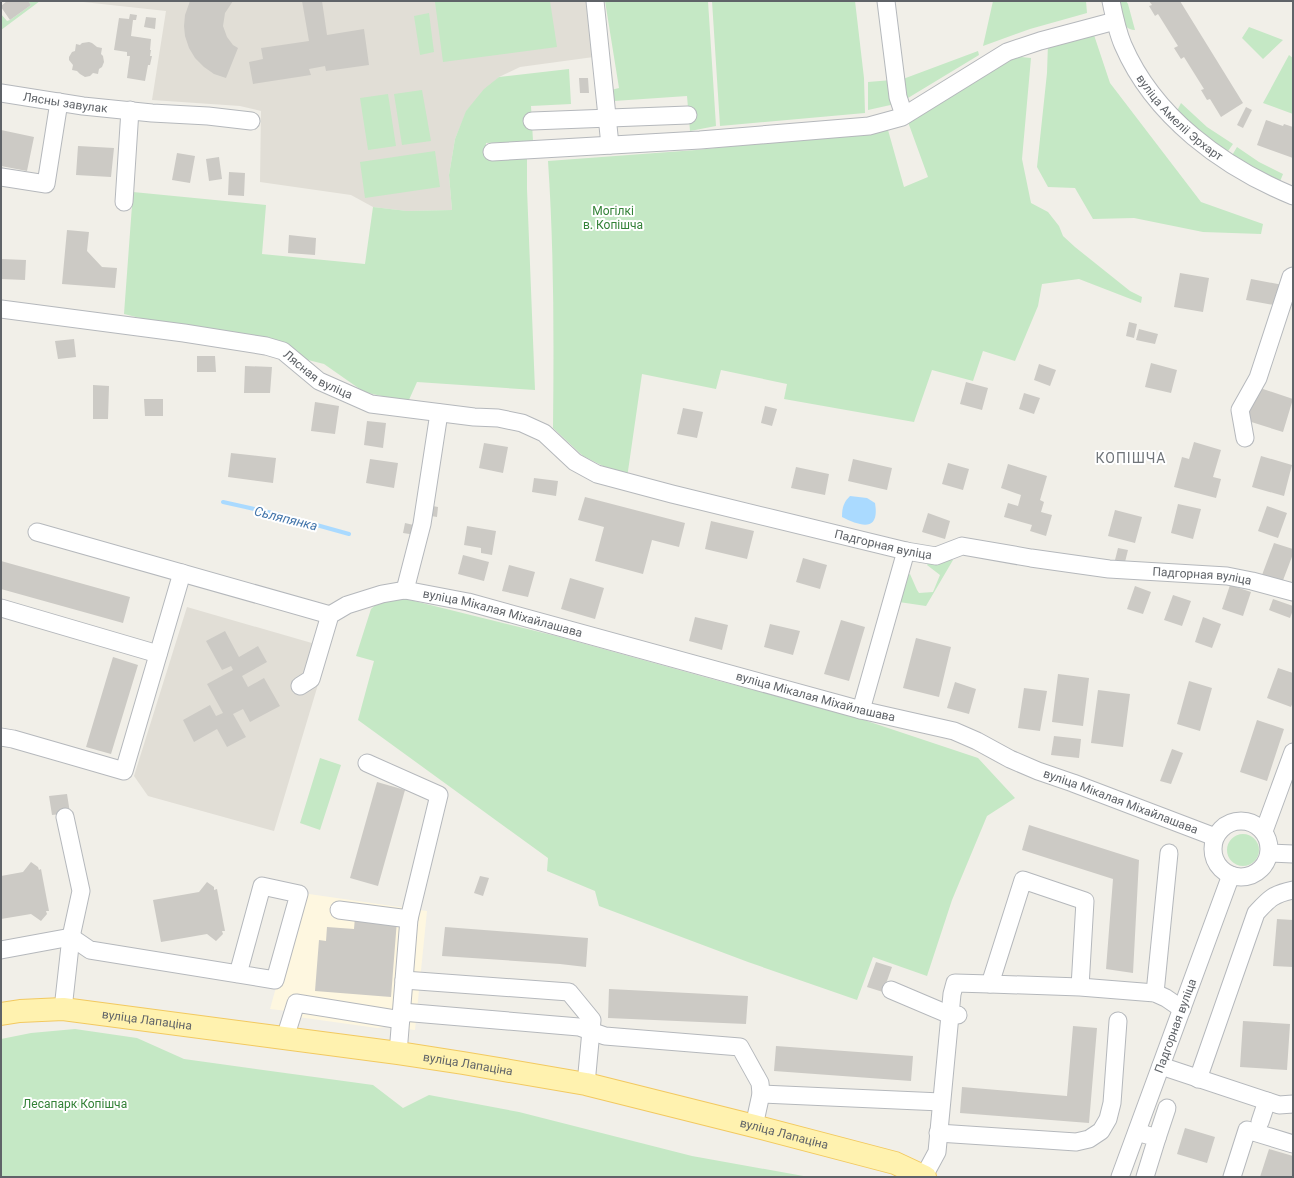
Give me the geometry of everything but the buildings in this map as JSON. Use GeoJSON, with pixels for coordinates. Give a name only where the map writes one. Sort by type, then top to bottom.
{"type":"FeatureCollection","features":[{"type":"Feature","properties":{"kind":"main road","name":"вуліца Лапаціна"},"geometry":{"type":"LineString","coordinates":[[1,1014],[63,1008],[463,1062],[586,1084],[894,1163],[924,1176]]}},
{"type":"Feature","properties":{"kind":"street"},"geometry":{"type":"LineString","coordinates":[[595,1],[610,145]]}},
{"type":"Feature","properties":{"kind":"street"},"geometry":{"type":"LineString","coordinates":[[886,1],[898,97],[904,115]]}},
{"type":"Feature","properties":{"kind":"street","name":"вуліца Амеліі Эрхарт"},"geometry":{"type":"LineString","coordinates":[[1111,1],[1115,21],[1126,51],[1146,87],[1161,105],[1184,129],[1226,161],[1260,182],[1293,196]]}},
{"type":"Feature","properties":{"kind":"street"},"geometry":{"type":"LineString","coordinates":[[492,152],[700,140],[869,126],[897,119],[1007,52],[1040,41],[1115,21]]}},
{"type":"Feature","properties":{"kind":"street","name":"Лясны завулак"},"geometry":{"type":"LineString","coordinates":[[1,93],[59,102],[130,110],[251,121]]}},
{"type":"Feature","properties":{"kind":"street"},"geometry":{"type":"LineString","coordinates":[[1,177],[46,184],[59,102]]}},
{"type":"Feature","properties":{"kind":"street"},"geometry":{"type":"LineString","coordinates":[[124,202],[130,110]]}},
{"type":"Feature","properties":{"kind":"street"},"geometry":{"type":"LineString","coordinates":[[532,121],[688,115]]}},
{"type":"Feature","properties":{"kind":"street"},"geometry":{"type":"LineString","coordinates":[[1244,438],[1240,410],[1258,378],[1291,277],[1293,276]]}},
{"type":"Feature","properties":{"kind":"street","name":"Лясная вуліца"},"geometry":{"type":"LineString","coordinates":[[1,309],[184,333],[266,346],[283,351],[319,381],[372,404],[474,418],[498,418],[522,423],[544,433],[575,462]]}},
{"type":"Feature","properties":{"kind":"street"},"geometry":{"type":"LineString","coordinates":[[300,686],[311,679],[330,615],[353,603],[382,594],[405,590],[422,524],[439,413]]}},
{"type":"Feature","properties":{"kind":"street","name":"Падгорная вуліца"},"geometry":{"type":"LineString","coordinates":[[575,462],[598,474],[672,494],[906,551],[936,556],[962,546],[1109,569],[1227,576],[1293,592]]}},
{"type":"Feature","properties":{"kind":"street"},"geometry":{"type":"LineString","coordinates":[[38,532],[330,615]]}},
{"type":"Feature","properties":{"kind":"street"},"geometry":{"type":"LineString","coordinates":[[861,710],[906,551]]}},
{"type":"Feature","properties":{"kind":"street"},"geometry":{"type":"LineString","coordinates":[[1,737],[13,739],[124,772],[182,573]]}},
{"type":"Feature","properties":{"kind":"street","name":"вуліца Мікалая Міхайлашава"},"geometry":{"type":"LineString","coordinates":[[405,590],[468,602],[861,710],[954,731],[977,741],[1010,759],[1038,771],[1215,837]]}},
{"type":"Feature","properties":{"kind":"street"},"geometry":{"type":"LineString","coordinates":[[1,608],[158,654]]}},
{"type":"Feature","properties":{"kind":"street"},"geometry":{"type":"LineString","coordinates":[[1264,831],[1293,752]]}},
{"type":"Feature","properties":{"kind":"street"},"geometry":{"type":"LineString","coordinates":[[367,763],[439,795],[409,919],[398,1053]]}},
{"type":"Feature","properties":{"kind":"street"},"geometry":{"type":"LineString","coordinates":[[63,1008],[71,937],[81,890],[65,817]]}},
{"type":"Feature","properties":{"kind":"street"},"geometry":{"type":"LineString","coordinates":[[1244,820],[1255,823],[1264,831],[1270,846],[1269,853],[1265,865],[1255,874],[1243,877],[1231,875],[1221,869],[1215,860],[1212,849],[1215,837],[1222,828],[1232,822],[1244,820]]}},
{"type":"Feature","properties":{"kind":"street"},"geometry":{"type":"LineString","coordinates":[[1155,994],[1169,853]]}},
{"type":"Feature","properties":{"kind":"street"},"geometry":{"type":"LineString","coordinates":[[1269,853],[1293,854]]}},
{"type":"Feature","properties":{"kind":"street","name":"Падгорная вуліца"},"geometry":{"type":"LineString","coordinates":[[1120,1177],[1231,875]]}},
{"type":"Feature","properties":{"kind":"street"},"geometry":{"type":"LineString","coordinates":[[990,984],[1022,880],[1085,901],[1080,987]]}},
{"type":"Feature","properties":{"kind":"street"},"geometry":{"type":"LineString","coordinates":[[1,950],[71,937],[90,950],[238,974],[275,980],[299,894],[262,886],[238,974]]}},
{"type":"Feature","properties":{"kind":"street"},"geometry":{"type":"LineString","coordinates":[[1198,1079],[1256,913],[1268,900],[1280,892],[1293,890]]}},
{"type":"Feature","properties":{"kind":"street"},"geometry":{"type":"LineString","coordinates":[[339,910],[409,919]]}},
{"type":"Feature","properties":{"kind":"street"},"geometry":{"type":"LineString","coordinates":[[404,980],[569,992],[592,1020],[586,1084]]}},
{"type":"Feature","properties":{"kind":"street"},"geometry":{"type":"LineString","coordinates":[[924,1176],[937,1152],[941,1102],[954,1015],[952,994],[955,983],[1080,987],[1155,994],[1166,998],[1182,1009]]}},
{"type":"Feature","properties":{"kind":"street"},"geometry":{"type":"LineString","coordinates":[[891,990],[954,1015]]}},
{"type":"Feature","properties":{"kind":"street"},"geometry":{"type":"LineString","coordinates":[[284,1038],[296,1003],[401,1016],[579,1027],[605,1036],[740,1047],[760,1083],[762,1094],[754,1126]]}},
{"type":"Feature","properties":{"kind":"street"},"geometry":{"type":"LineString","coordinates":[[938,1132],[1076,1142],[1089,1139],[1101,1131],[1108,1119],[1112,1103],[1118,1021]]}},
{"type":"Feature","properties":{"kind":"street"},"geometry":{"type":"LineString","coordinates":[[1161,1066],[1279,1105],[1293,1104]]}},
{"type":"Feature","properties":{"kind":"street"},"geometry":{"type":"LineString","coordinates":[[762,1094],[941,1102]]}},
{"type":"Feature","properties":{"kind":"street"},"geometry":{"type":"LineString","coordinates":[[1256,1121],[1263,1100]]}},
{"type":"Feature","properties":{"kind":"street"},"geometry":{"type":"LineString","coordinates":[[1145,1177],[1167,1108]]}},
{"type":"Feature","properties":{"kind":"street"},"geometry":{"type":"LineString","coordinates":[[1232,1177],[1247,1130],[1293,1144]]}},
{"type":"Feature","properties":{"kind":"street"},"geometry":{"type":"LineString","coordinates":[[1137,1132],[1157,1138]]}},
{"type":"Feature","properties":{"kind":"shaded area"},"geometry":{"type":"Polygon","coordinates":[[[74,1],[601,1],[601,56],[520,67],[499,77],[467,110],[455,139],[449,175],[452,210],[407,211],[373,207],[351,195],[260,182],[261,111],[240,106],[152,100],[166,11],[74,1]]]}},
{"type":"Feature","properties":{"kind":"shaded area"},"geometry":{"type":"Polygon","coordinates":[[[187,607],[329,648],[274,831],[148,796],[134,776],[187,607]]]}},
{"type":"Feature","properties":{"kind":"shaded area"},"geometry":{"type":"Polygon","coordinates":[[[302,893],[427,911],[415,1030],[386,1027],[377,1028],[298,1017],[287,1011],[270,1009],[302,893]]]}},
{"type":"Feature","properties":{"kind":"green space"},"geometry":{"type":"Polygon","coordinates":[[[28,1],[40,1],[1,30],[1,14],[7,21],[10,20],[31,5],[28,1]]]}},
{"type":"Feature","properties":{"kind":"green space"},"geometry":{"type":"Polygon","coordinates":[[[550,1],[557,47],[443,62],[435,2],[550,1]]]}},
{"type":"Feature","properties":{"kind":"green space"},"geometry":{"type":"Polygon","coordinates":[[[605,1],[708,1],[716,126],[690,131],[687,96],[614,101],[611,90],[619,88],[605,1]]]}},
{"type":"Feature","properties":{"kind":"green space"},"geometry":{"type":"Polygon","coordinates":[[[712,1],[855,1],[864,78],[865,113],[720,126],[712,1]]]}},
{"type":"Feature","properties":{"kind":"green space"},"geometry":{"type":"Polygon","coordinates":[[[993,1],[1086,1],[1087,13],[1030,29],[983,46],[993,1]]]}},
{"type":"Feature","properties":{"kind":"green space"},"geometry":{"type":"Polygon","coordinates":[[[1117,1],[1126,1],[1128,4],[1135,30],[1126,27],[1120,15],[1117,1]]]}},
{"type":"Feature","properties":{"kind":"green space"},"geometry":{"type":"Polygon","coordinates":[[[429,13],[434,52],[420,55],[414,16],[429,13]]]}},
{"type":"Feature","properties":{"kind":"green space"},"geometry":{"type":"Polygon","coordinates":[[[1249,27],[1283,40],[1263,59],[1242,38],[1249,27]]]}},
{"type":"Feature","properties":{"kind":"green space"},"geometry":{"type":"Polygon","coordinates":[[[1093,32],[1110,83],[1201,202],[1263,224],[1261,234],[1203,232],[1134,218],[1093,219],[1075,188],[1048,187],[1037,167],[1047,73],[1048,43],[1093,32]]]}},
{"type":"Feature","properties":{"kind":"green space"},"geometry":{"type":"Polygon","coordinates":[[[978,51],[979,55],[903,101],[903,79],[978,51]]]}},
{"type":"Feature","properties":{"kind":"green space"},"geometry":{"type":"Polygon","coordinates":[[[1289,55],[1293,58],[1293,114],[1263,103],[1289,55]]]}},
{"type":"Feature","properties":{"kind":"green space","name":"Могілкі в. Копішча"},"geometry":{"type":"Polygon","coordinates":[[[1012,56],[1031,58],[1022,159],[1031,203],[1048,212],[1059,226],[1063,236],[1075,247],[1130,291],[1142,297],[1141,303],[1079,279],[1042,284],[1038,306],[1015,361],[983,351],[973,381],[932,370],[914,422],[784,399],[787,384],[721,370],[716,389],[642,374],[627,478],[583,456],[553,428],[553,294],[548,161],[696,150],[888,130],[904,187],[928,177],[908,122],[1012,56]]]}},
{"type":"Feature","properties":{"kind":"green space"},"geometry":{"type":"Polygon","coordinates":[[[569,69],[571,104],[531,106],[533,141],[486,143],[487,158],[527,157],[535,390],[417,382],[408,402],[364,392],[324,364],[124,314],[133,192],[266,205],[262,254],[365,264],[373,207],[407,211],[452,210],[449,175],[455,139],[466,111],[484,89],[499,77],[569,69]]]}},
{"type":"Feature","properties":{"kind":"green space"},"geometry":{"type":"Polygon","coordinates":[[[892,80],[895,104],[868,110],[868,82],[892,80]]]}},
{"type":"Feature","properties":{"kind":"green space"},"geometry":{"type":"Polygon","coordinates":[[[422,90],[431,141],[402,145],[394,94],[422,90]]]}},
{"type":"Feature","properties":{"kind":"green space"},"geometry":{"type":"Polygon","coordinates":[[[388,94],[396,146],[368,150],[360,98],[388,94]]]}},
{"type":"Feature","properties":{"kind":"green space"},"geometry":{"type":"Polygon","coordinates":[[[1181,103],[1207,127],[1233,144],[1226,154],[1201,136],[1177,111],[1181,103]]]}},
{"type":"Feature","properties":{"kind":"green space"},"geometry":{"type":"Polygon","coordinates":[[[1237,147],[1259,162],[1283,174],[1279,184],[1231,157],[1237,147]]]}},
{"type":"Feature","properties":{"kind":"green space"},"geometry":{"type":"Polygon","coordinates":[[[435,151],[440,187],[365,198],[360,162],[435,151]]]}},
{"type":"Feature","properties":{"kind":"green space"},"geometry":{"type":"Polygon","coordinates":[[[949,558],[953,560],[926,606],[899,602],[905,577],[910,574],[919,593],[933,592],[940,575],[927,565],[929,562],[949,558]]]}},
{"type":"Feature","properties":{"kind":"green space"},"geometry":{"type":"Polygon","coordinates":[[[402,598],[556,636],[719,681],[840,712],[978,758],[1015,798],[987,816],[952,900],[927,976],[873,957],[857,1000],[748,962],[599,906],[595,891],[547,871],[548,858],[358,720],[374,661],[356,656],[371,609],[379,602],[402,598]]]}},
{"type":"Feature","properties":{"kind":"green space"},"geometry":{"type":"Polygon","coordinates":[[[320,758],[341,765],[320,830],[300,823],[320,758]]]}},
{"type":"Feature","properties":{"kind":"green space"},"geometry":{"type":"Polygon","coordinates":[[[1246,834],[1252,836],[1257,841],[1259,850],[1257,859],[1252,864],[1240,866],[1234,864],[1229,859],[1227,847],[1229,841],[1234,836],[1246,834]]]}},
{"type":"Feature","properties":{"kind":"green space","name":"Лесапарк Копішча"},"geometry":{"type":"Polygon","coordinates":[[[75,1029],[137,1038],[184,1059],[373,1085],[403,1108],[429,1095],[519,1112],[692,1156],[809,1177],[1,1177],[1,1039],[31,1033],[75,1029]]]}},
{"type":"Feature","properties":{"kind":"water"},"geometry":{"type":"Polygon","coordinates":[[[850,496],[867,498],[875,503],[876,513],[872,523],[867,525],[855,523],[842,517],[842,510],[846,500],[850,496]]]}},
{"type":"Feature","properties":{"kind":"waterway","name":"Сьляпянка"},"geometry":{"type":"LineString","coordinates":[[223,502],[277,514],[349,534]]}},
{"type":"Feature","properties":{"kind":"district","name":"КОПІШЧА"},"geometry":{"type":"Point","coordinates":[1131,458]}}]}
